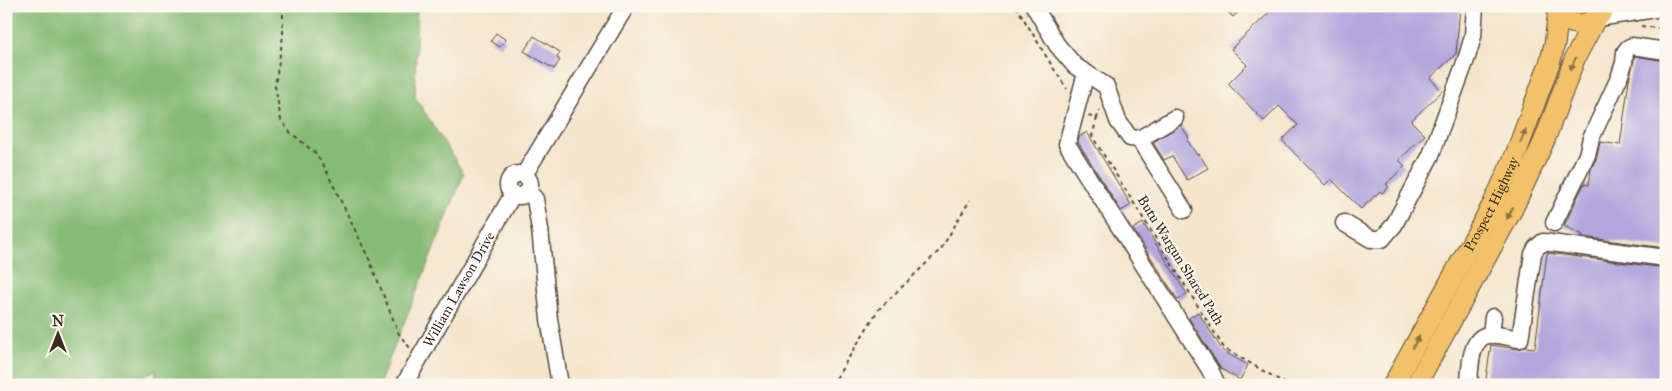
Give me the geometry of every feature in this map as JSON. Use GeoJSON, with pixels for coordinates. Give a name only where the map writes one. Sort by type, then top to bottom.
{"type":"FeatureCollection","features":[{"type":"Feature","properties":{"kind":"main road"},"geometry":{"type":"LineString","coordinates":[[1557,9],[1568,22],[1576,24],[1584,25],[1599,15]]}},
{"type":"Feature","properties":{"kind":"main road","name":"Prospect Highway"},"geometry":{"type":"LineString","coordinates":[[1393,385],[1493,204],[1515,156],[1550,62],[1555,42],[1557,9]]}},
{"type":"Feature","properties":{"kind":"main road","name":"Prospect Highway"},"geometry":{"type":"LineString","coordinates":[[1416,385],[1512,210],[1545,140],[1575,58],[1599,15]]}},
{"type":"Feature","properties":{"kind":"street","name":"William Lawson Drive"},"geometry":{"type":"LineString","coordinates":[[404,385],[521,193],[509,188],[509,181],[513,175],[524,175],[626,6]]}},
{"type":"Feature","properties":{"kind":"street"},"geometry":{"type":"LineString","coordinates":[[1034,6],[1057,45],[1075,66],[1106,86],[1118,121],[1130,138],[1139,139],[1175,118]]}},
{"type":"Feature","properties":{"kind":"street"},"geometry":{"type":"LineString","coordinates":[[1344,223],[1371,239],[1382,239],[1394,225],[1431,155],[1455,92],[1473,36],[1475,6]]}},
{"type":"Feature","properties":{"kind":"street"},"geometry":{"type":"LineString","coordinates":[[1599,15],[1656,9]]}},
{"type":"Feature","properties":{"kind":"street"},"geometry":{"type":"LineString","coordinates":[[1554,223],[1588,155],[1591,138],[1619,78],[1628,48],[1632,46],[1666,51]]}},
{"type":"Feature","properties":{"kind":"street"},"geometry":{"type":"LineString","coordinates":[[1086,73],[1067,144],[1210,370],[1217,385]]}},
{"type":"Feature","properties":{"kind":"street"},"geometry":{"type":"LineString","coordinates":[[1139,139],[1184,210]]}},
{"type":"Feature","properties":{"kind":"street"},"geometry":{"type":"LineString","coordinates":[[521,193],[535,199],[560,385]]}},
{"type":"Feature","properties":{"kind":"street"},"geometry":{"type":"LineString","coordinates":[[1469,385],[1472,354],[1478,340],[1487,335],[1520,339],[1533,254],[1536,248],[1543,242],[1666,258]]}},
{"type":"Feature","properties":{"kind":"street"},"geometry":{"type":"LineString","coordinates":[[1491,335],[1493,316]]}},
{"type":"Feature","properties":{"kind":"path"},"geometry":{"type":"LineString","coordinates":[[282,6],[283,36],[275,86],[281,120],[290,132],[315,153],[324,166],[369,259],[399,334],[408,346]]}},
{"type":"Feature","properties":{"kind":"path","name":"Butu Wargun Shared Path"},"geometry":{"type":"LineString","coordinates":[[1097,118],[1092,136],[1224,348],[1288,385]]}},
{"type":"Feature","properties":{"kind":"path"},"geometry":{"type":"LineString","coordinates":[[832,385],[878,310],[941,249],[970,200]]}},
{"type":"Feature","properties":{"kind":"green space"},"geometry":{"type":"Polygon","coordinates":[[[6,6],[417,6],[415,97],[464,174],[379,385],[155,385],[156,370],[126,385],[6,385],[6,6]]]}},
{"type":"Feature","properties":{"kind":"building"},"geometry":{"type":"Polygon","coordinates":[[[1222,6],[1245,6],[1233,17],[1222,6]]]}},
{"type":"Feature","properties":{"kind":"building"},"geometry":{"type":"Polygon","coordinates":[[[1276,6],[1460,6],[1456,54],[1430,78],[1442,91],[1411,121],[1425,135],[1399,160],[1405,166],[1386,184],[1389,187],[1382,193],[1380,191],[1361,209],[1331,179],[1325,185],[1282,140],[1298,125],[1279,106],[1264,121],[1228,84],[1247,65],[1231,49],[1276,6]]]}},
{"type":"Feature","properties":{"kind":"building"},"geometry":{"type":"Polygon","coordinates":[[[496,33],[506,40],[500,47],[491,41],[496,33]]]}},
{"type":"Feature","properties":{"kind":"building"},"geometry":{"type":"Polygon","coordinates":[[[534,36],[560,52],[557,58],[560,60],[554,69],[524,51],[534,36]]]}},
{"type":"Feature","properties":{"kind":"building"},"geometry":{"type":"Polygon","coordinates":[[[1635,56],[1666,61],[1666,248],[1583,237],[1583,235],[1564,226],[1584,184],[1589,185],[1591,169],[1597,157],[1600,142],[1620,145],[1629,80],[1635,56]]]}},
{"type":"Feature","properties":{"kind":"building"},"geometry":{"type":"Polygon","coordinates":[[[1181,125],[1189,138],[1187,140],[1208,168],[1187,180],[1172,156],[1164,160],[1153,142],[1181,125]]]}},
{"type":"Feature","properties":{"kind":"building"},"geometry":{"type":"Polygon","coordinates":[[[1087,132],[1131,205],[1121,211],[1078,142],[1079,137],[1087,132]]]}},
{"type":"Feature","properties":{"kind":"building"},"geometry":{"type":"Polygon","coordinates":[[[1143,223],[1187,294],[1178,300],[1133,229],[1143,223]]]}},
{"type":"Feature","properties":{"kind":"building"},"geometry":{"type":"Polygon","coordinates":[[[1547,253],[1666,268],[1666,385],[1485,385],[1491,345],[1518,349],[1525,347],[1535,348],[1547,253]]]}},
{"type":"Feature","properties":{"kind":"building"},"geometry":{"type":"Polygon","coordinates":[[[1198,312],[1223,351],[1248,365],[1240,380],[1221,369],[1189,318],[1198,312]]]}}]}
